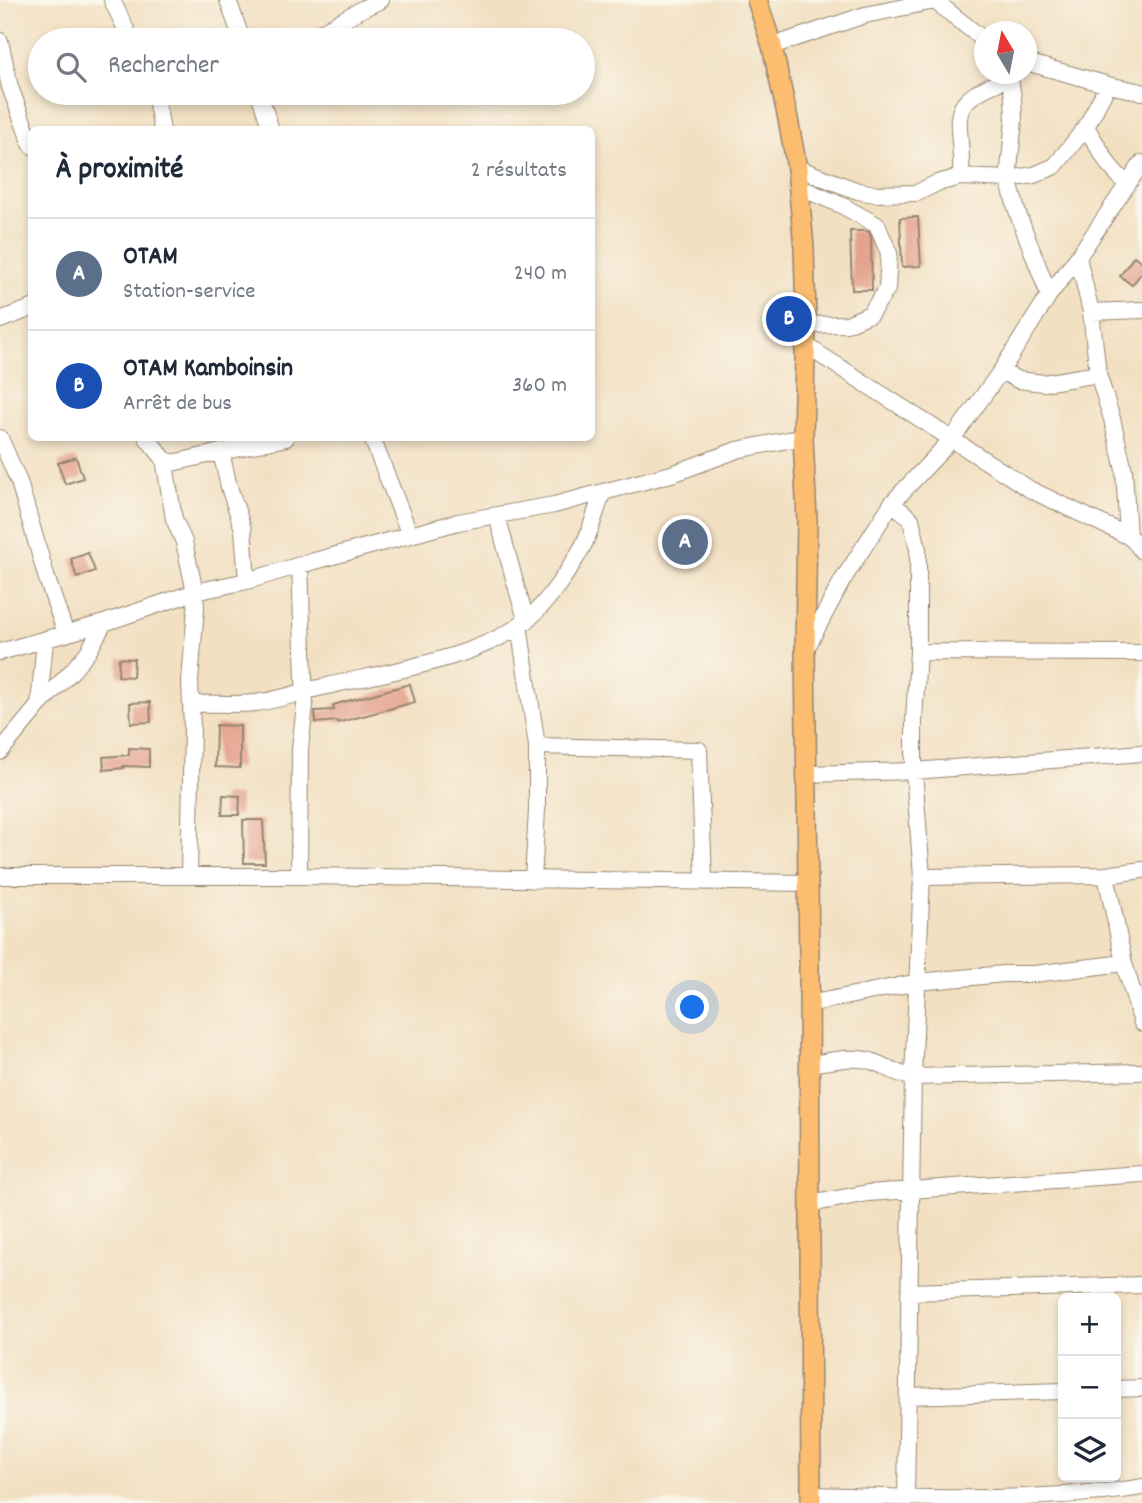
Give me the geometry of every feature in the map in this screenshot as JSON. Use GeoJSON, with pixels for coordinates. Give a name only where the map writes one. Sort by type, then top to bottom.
{"type":"FeatureCollection","features":[{"type":"Feature","properties":{"kind":"main road"},"geometry":{"type":"LineString","coordinates":[[757,0],[772,46],[788,119],[798,177],[804,248],[811,1499]]}},
{"type":"Feature","properties":{"kind":"street"},"geometry":{"type":"LineString","coordinates":[[113,0],[126,28]]}},
{"type":"Feature","properties":{"kind":"street"},"geometry":{"type":"LineString","coordinates":[[228,0],[238,28]]}},
{"type":"Feature","properties":{"kind":"street"},"geometry":{"type":"LineString","coordinates":[[328,28],[382,0]]}},
{"type":"Feature","properties":{"kind":"street"},"geometry":{"type":"LineString","coordinates":[[772,46],[865,15],[937,1],[974,31]]}},
{"type":"Feature","properties":{"kind":"street"},"geometry":{"type":"LineString","coordinates":[[0,41],[10,87],[28,135]]}},
{"type":"Feature","properties":{"kind":"street"},"geometry":{"type":"LineString","coordinates":[[1037,65],[1142,92]]}},
{"type":"Feature","properties":{"kind":"street"},"geometry":{"type":"LineString","coordinates":[[961,177],[958,117],[963,103],[991,84]]}},
{"type":"Feature","properties":{"kind":"street"},"geometry":{"type":"LineString","coordinates":[[1011,84],[1014,120],[1008,179],[1018,214],[1049,295]]}},
{"type":"Feature","properties":{"kind":"street"},"geometry":{"type":"LineString","coordinates":[[798,177],[875,194],[918,193],[937,183],[961,177],[1008,179],[1034,175],[1055,166],[1086,127],[1108,85]]}},
{"type":"Feature","properties":{"kind":"street"},"geometry":{"type":"LineString","coordinates":[[157,105],[161,126]]}},
{"type":"Feature","properties":{"kind":"street"},"geometry":{"type":"LineString","coordinates":[[263,105],[270,126]]}},
{"type":"Feature","properties":{"kind":"street"},"geometry":{"type":"LineString","coordinates":[[1086,127],[1109,165],[1127,185]]}},
{"type":"Feature","properties":{"kind":"street"},"geometry":{"type":"LineString","coordinates":[[805,649],[842,581],[892,503],[953,438],[1142,163]]}},
{"type":"Feature","properties":{"kind":"street"},"geometry":{"type":"LineString","coordinates":[[798,177],[877,225],[890,254],[887,289],[870,314],[847,324],[805,335]]}},
{"type":"Feature","properties":{"kind":"street"},"geometry":{"type":"LineString","coordinates":[[1078,257],[1091,312],[1098,374],[1124,470],[1128,536]]}},
{"type":"Feature","properties":{"kind":"street"},"geometry":{"type":"LineString","coordinates":[[0,320],[28,310]]}},
{"type":"Feature","properties":{"kind":"street"},"geometry":{"type":"LineString","coordinates":[[1091,312],[1142,310]]}},
{"type":"Feature","properties":{"kind":"street"},"geometry":{"type":"LineString","coordinates":[[805,335],[1031,490],[1128,536],[1142,551]]}},
{"type":"Feature","properties":{"kind":"street"},"geometry":{"type":"LineString","coordinates":[[1001,371],[1018,380],[1044,383],[1098,374]]}},
{"type":"Feature","properties":{"kind":"street"},"geometry":{"type":"LineString","coordinates":[[0,652],[104,623],[195,592],[247,581],[458,522],[554,505],[675,473],[737,450],[803,437]]}},
{"type":"Feature","properties":{"kind":"street"},"geometry":{"type":"LineString","coordinates":[[0,438],[19,482],[66,634]]}},
{"type":"Feature","properties":{"kind":"street"},"geometry":{"type":"LineString","coordinates":[[149,441],[164,459],[172,463],[220,452],[252,441]]}},
{"type":"Feature","properties":{"kind":"street"},"geometry":{"type":"LineString","coordinates":[[373,441],[410,536]]}},
{"type":"Feature","properties":{"kind":"street"},"geometry":{"type":"LineString","coordinates":[[220,452],[243,529],[247,581]]}},
{"type":"Feature","properties":{"kind":"street"},"geometry":{"type":"LineString","coordinates":[[164,459],[174,519],[184,542],[195,592],[196,619],[190,681],[189,876]]}},
{"type":"Feature","properties":{"kind":"street"},"geometry":{"type":"LineString","coordinates":[[191,704],[251,703],[279,699],[431,662],[498,638],[538,610],[564,575],[586,539],[603,492]]}},
{"type":"Feature","properties":{"kind":"street"},"geometry":{"type":"LineString","coordinates":[[892,503],[911,519],[918,549],[914,771],[922,877],[913,1077],[906,1498]]}},
{"type":"Feature","properties":{"kind":"street"},"geometry":{"type":"LineString","coordinates":[[497,516],[523,623],[537,746],[533,880]]}},
{"type":"Feature","properties":{"kind":"street"},"geometry":{"type":"LineString","coordinates":[[299,876],[300,749],[305,691],[300,565]]}},
{"type":"Feature","properties":{"kind":"street"},"geometry":{"type":"LineString","coordinates":[[0,752],[88,652],[104,623]]}},
{"type":"Feature","properties":{"kind":"street"},"geometry":{"type":"LineString","coordinates":[[39,705],[45,640]]}},
{"type":"Feature","properties":{"kind":"street"},"geometry":{"type":"LineString","coordinates":[[918,652],[1142,653]]}},
{"type":"Feature","properties":{"kind":"street"},"geometry":{"type":"LineString","coordinates":[[537,746],[699,750],[704,881]]}},
{"type":"Feature","properties":{"kind":"street"},"geometry":{"type":"LineString","coordinates":[[807,774],[914,771],[1142,753]]}},
{"type":"Feature","properties":{"kind":"street"},"geometry":{"type":"LineString","coordinates":[[922,877],[1106,875],[1142,870]]}},
{"type":"Feature","properties":{"kind":"street"},"geometry":{"type":"LineString","coordinates":[[1106,875],[1124,963],[1142,1023]]}},
{"type":"Feature","properties":{"kind":"street"},"geometry":{"type":"LineString","coordinates":[[0,876],[299,876],[807,883]]}},
{"type":"Feature","properties":{"kind":"street"},"geometry":{"type":"LineString","coordinates":[[809,1004],[918,982],[1034,974],[1124,963]]}},
{"type":"Feature","properties":{"kind":"street"},"geometry":{"type":"LineString","coordinates":[[809,1064],[852,1058],[870,1061],[900,1075],[913,1077],[1141,1072]]}},
{"type":"Feature","properties":{"kind":"street"},"geometry":{"type":"LineString","coordinates":[[810,1204],[868,1193],[1142,1174]]}},
{"type":"Feature","properties":{"kind":"street"},"geometry":{"type":"LineString","coordinates":[[909,1293],[1142,1285]]}},
{"type":"Feature","properties":{"kind":"street"},"geometry":{"type":"LineString","coordinates":[[1121,1389],[1142,1388]]}},
{"type":"Feature","properties":{"kind":"street"},"geometry":{"type":"LineString","coordinates":[[908,1396],[1058,1391]]}},
{"type":"Feature","properties":{"kind":"street"},"geometry":{"type":"LineString","coordinates":[[811,1499],[906,1498],[929,1501],[1016,1498],[1142,1487]]}},
{"type":"Feature","properties":{"kind":"building"},"geometry":{"type":"Polygon","coordinates":[[[918,217],[921,266],[902,267],[900,218],[918,217]]]}},
{"type":"Feature","properties":{"kind":"building"},"geometry":{"type":"Polygon","coordinates":[[[850,231],[869,232],[871,237],[872,290],[852,290],[850,231]]]}},
{"type":"Feature","properties":{"kind":"building"},"geometry":{"type":"Polygon","coordinates":[[[1134,256],[1142,262],[1142,272],[1132,285],[1120,276],[1134,256]]]}},
{"type":"Feature","properties":{"kind":"building"},"geometry":{"type":"Polygon","coordinates":[[[76,457],[83,478],[65,484],[58,463],[76,457]]]}},
{"type":"Feature","properties":{"kind":"building"},"geometry":{"type":"Polygon","coordinates":[[[88,553],[95,571],[77,578],[71,559],[88,553]]]}},
{"type":"Feature","properties":{"kind":"building"},"geometry":{"type":"Polygon","coordinates":[[[119,658],[134,659],[133,677],[118,676],[119,658]]]}},
{"type":"Feature","properties":{"kind":"building"},"geometry":{"type":"Polygon","coordinates":[[[410,684],[415,702],[337,723],[316,723],[315,711],[334,710],[333,705],[410,684]]]}},
{"type":"Feature","properties":{"kind":"building"},"geometry":{"type":"Polygon","coordinates":[[[150,702],[151,722],[131,723],[130,703],[150,702]]]}},
{"type":"Feature","properties":{"kind":"building"},"geometry":{"type":"Polygon","coordinates":[[[216,725],[240,726],[240,768],[215,767],[216,725]]]}},
{"type":"Feature","properties":{"kind":"building"},"geometry":{"type":"Polygon","coordinates":[[[129,748],[149,749],[149,767],[123,766],[104,770],[103,757],[129,755],[129,748]]]}},
{"type":"Feature","properties":{"kind":"building"},"geometry":{"type":"Polygon","coordinates":[[[223,795],[240,796],[239,815],[222,815],[223,795]]]}},
{"type":"Feature","properties":{"kind":"building"},"geometry":{"type":"Polygon","coordinates":[[[243,820],[263,820],[265,863],[244,863],[243,820]]]}},
{"type":"Feature","properties":{"kind":"place","name":"OTAM Kamboinsin"},"geometry":{"type":"Point","coordinates":[789,319]}},
{"type":"Feature","properties":{"kind":"place","name":"OTAM"},"geometry":{"type":"Point","coordinates":[685,542]}}]}
